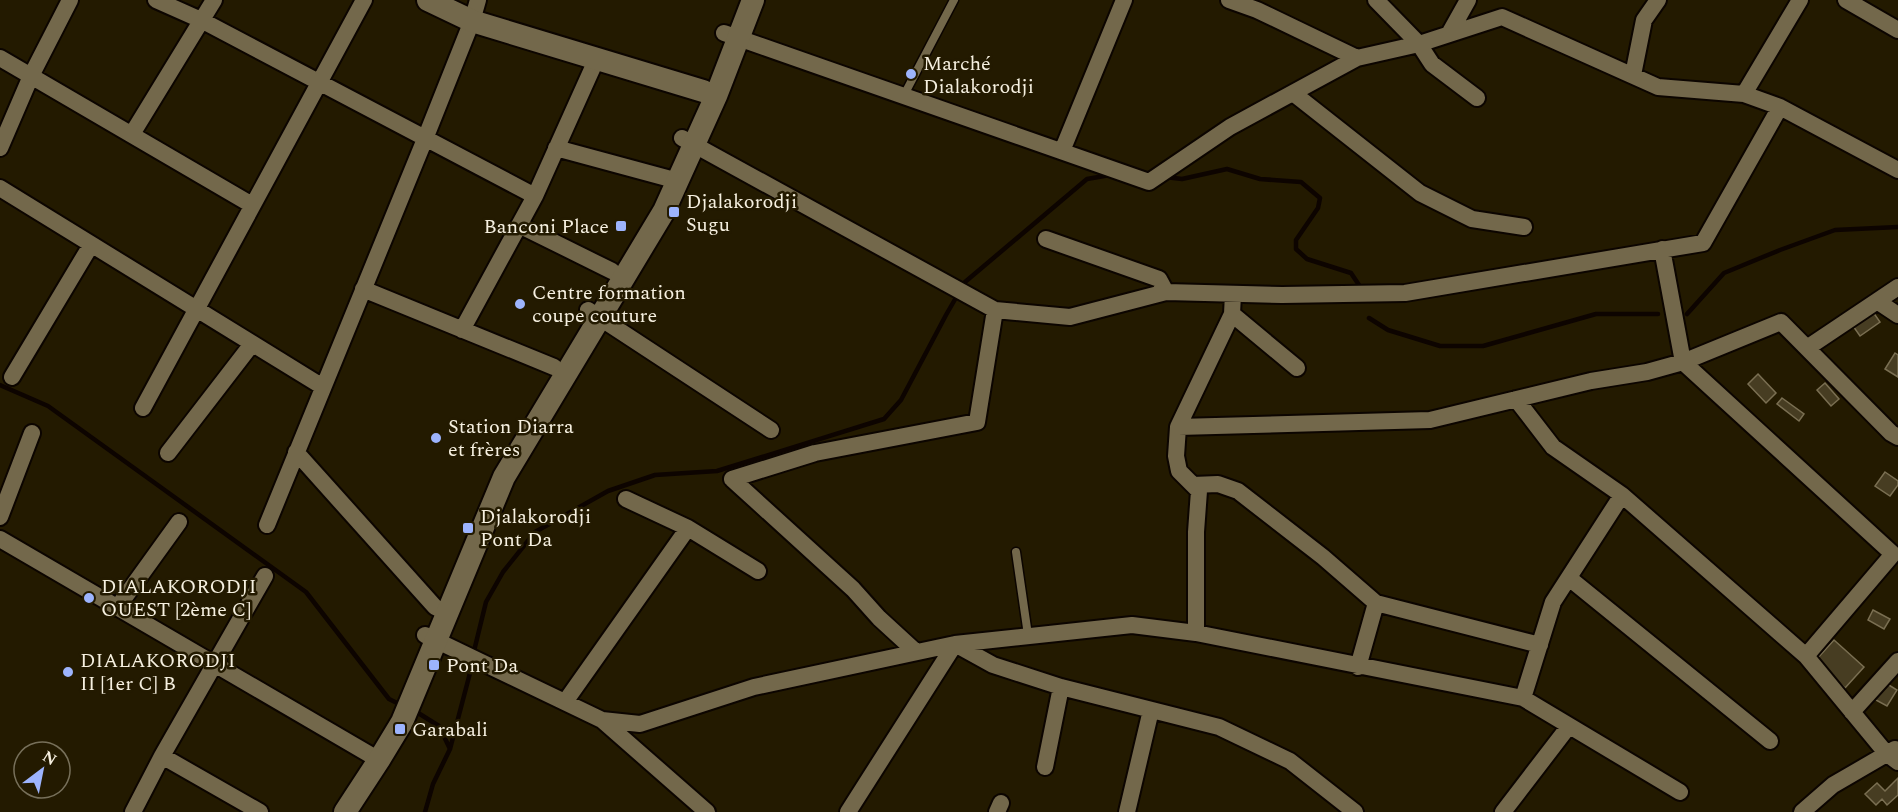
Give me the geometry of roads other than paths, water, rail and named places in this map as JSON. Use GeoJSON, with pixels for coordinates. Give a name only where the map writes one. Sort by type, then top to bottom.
{"type":"FeatureCollection","features":[{"type":"Feature","properties":{"kind":"main road"},"geometry":{"type":"LineString","coordinates":[[428,0],[475,11],[597,58],[710,93]]}},
{"type":"Feature","properties":{"kind":"main road"},"geometry":{"type":"LineString","coordinates":[[345,812],[398,720],[492,471],[554,367],[594,314],[664,211],[671,180],[710,93],[731,35],[738,0]]}},
{"type":"Feature","properties":{"kind":"main road"},"geometry":{"type":"LineString","coordinates":[[731,35],[753,0]]}},
{"type":"Feature","properties":{"kind":"main road"},"geometry":{"type":"LineString","coordinates":[[441,610],[504,477],[594,314],[612,271],[652,205],[671,180]]}},
{"type":"Feature","properties":{"kind":"main road"},"geometry":{"type":"LineString","coordinates":[[334,812],[375,757]]}},
{"type":"Feature","properties":{"kind":"street"},"geometry":{"type":"LineString","coordinates":[[0,147],[31,76],[70,0]]}},
{"type":"Feature","properties":{"kind":"street"},"geometry":{"type":"LineString","coordinates":[[156,0],[201,20],[535,196]]}},
{"type":"Feature","properties":{"kind":"street"},"geometry":{"type":"LineString","coordinates":[[132,134],[214,0]]}},
{"type":"Feature","properties":{"kind":"street"},"geometry":{"type":"LineString","coordinates":[[143,408],[364,0]]}},
{"type":"Feature","properties":{"kind":"street"},"geometry":{"type":"LineString","coordinates":[[1062,151],[1124,0]]}},
{"type":"Feature","properties":{"kind":"street"},"geometry":{"type":"LineString","coordinates":[[1229,0],[1257,10],[1357,58]]}},
{"type":"Feature","properties":{"kind":"street"},"geometry":{"type":"LineString","coordinates":[[1376,0],[1419,44],[1432,64],[1477,98]]}},
{"type":"Feature","properties":{"kind":"street"},"geometry":{"type":"LineString","coordinates":[[1449,34],[1468,0]]}},
{"type":"Feature","properties":{"kind":"street"},"geometry":{"type":"LineString","coordinates":[[1633,75],[1644,20],[1658,0]]}},
{"type":"Feature","properties":{"kind":"street"},"geometry":{"type":"LineString","coordinates":[[1744,94],[1800,0]]}},
{"type":"Feature","properties":{"kind":"street"},"geometry":{"type":"LineString","coordinates":[[1846,0],[1898,30]]}},
{"type":"Feature","properties":{"kind":"street"},"geometry":{"type":"LineString","coordinates":[[267,525],[475,11]]}},
{"type":"Feature","properties":{"kind":"street"},"geometry":{"type":"LineString","coordinates":[[731,35],[1149,182],[1230,127],[1357,58],[1419,44],[1502,17],[1658,87],[1744,94],[1780,107],[1898,170]]}},
{"type":"Feature","properties":{"kind":"street"},"geometry":{"type":"LineString","coordinates":[[0,58],[252,206]]}},
{"type":"Feature","properties":{"kind":"street"},"geometry":{"type":"LineString","coordinates":[[462,330],[535,196],[597,58]]}},
{"type":"Feature","properties":{"kind":"street"},"geometry":{"type":"LineString","coordinates":[[1293,93],[1420,193],[1473,219],[1524,227]]}},
{"type":"Feature","properties":{"kind":"street"},"geometry":{"type":"LineString","coordinates":[[688,141],[995,310],[1070,317],[1166,292],[1282,295],[1405,293],[1703,243],[1780,107]]}},
{"type":"Feature","properties":{"kind":"street"},"geometry":{"type":"LineString","coordinates":[[556,148],[671,180]]}},
{"type":"Feature","properties":{"kind":"street"},"geometry":{"type":"LineString","coordinates":[[0,188],[324,387]]}},
{"type":"Feature","properties":{"kind":"street"},"geometry":{"type":"LineString","coordinates":[[519,225],[612,271]]}},
{"type":"Feature","properties":{"kind":"street"},"geometry":{"type":"LineString","coordinates":[[1046,239],[1158,279],[1166,292]]}},
{"type":"Feature","properties":{"kind":"street"},"geometry":{"type":"LineString","coordinates":[[12,378],[92,244]]}},
{"type":"Feature","properties":{"kind":"street"},"geometry":{"type":"LineString","coordinates":[[1662,249],[1683,362],[1893,554],[1806,656]]}},
{"type":"Feature","properties":{"kind":"street"},"geometry":{"type":"LineString","coordinates":[[1807,348],[1898,287]]}},
{"type":"Feature","properties":{"kind":"street"},"geometry":{"type":"LineString","coordinates":[[363,289],[554,367]]}},
{"type":"Feature","properties":{"kind":"street"},"geometry":{"type":"LineString","coordinates":[[1196,633],[1196,532],[1199,491],[1179,471],[1176,456],[1178,427],[1232,314],[1233,294]]}},
{"type":"Feature","properties":{"kind":"street"},"geometry":{"type":"LineString","coordinates":[[1877,301],[1898,315]]}},
{"type":"Feature","properties":{"kind":"street"},"geometry":{"type":"LineString","coordinates":[[915,651],[879,618],[853,589],[732,479],[815,453],[977,422],[995,310]]}},
{"type":"Feature","properties":{"kind":"street"},"geometry":{"type":"LineString","coordinates":[[594,314],[771,430]]}},
{"type":"Feature","properties":{"kind":"street"},"geometry":{"type":"LineString","coordinates":[[1232,314],[1297,368]]}},
{"type":"Feature","properties":{"kind":"street"},"geometry":{"type":"LineString","coordinates":[[1178,427],[1430,420],[1591,381],[1647,372],[1683,362],[1781,322],[1891,433],[1898,437]]}},
{"type":"Feature","properties":{"kind":"street"},"geometry":{"type":"LineString","coordinates":[[168,453],[252,344]]}},
{"type":"Feature","properties":{"kind":"street"},"geometry":{"type":"LineString","coordinates":[[1516,399],[1553,447],[1622,495],[1806,656],[1852,712],[1894,754],[1833,785],[1802,812]]}},
{"type":"Feature","properties":{"kind":"street"},"geometry":{"type":"LineString","coordinates":[[0,517],[32,433]]}},
{"type":"Feature","properties":{"kind":"street"},"geometry":{"type":"LineString","coordinates":[[297,452],[441,610]]}},
{"type":"Feature","properties":{"kind":"street"},"geometry":{"type":"LineString","coordinates":[[1193,485],[1218,484],[1238,491],[1323,557],[1376,603],[1540,645]]}},
{"type":"Feature","properties":{"kind":"street"},"geometry":{"type":"LineString","coordinates":[[1523,698],[1553,602],[1622,495]]}},
{"type":"Feature","properties":{"kind":"street"},"geometry":{"type":"LineString","coordinates":[[626,499],[688,528],[758,571]]}},
{"type":"Feature","properties":{"kind":"street"},"geometry":{"type":"LineString","coordinates":[[117,608],[179,522]]}},
{"type":"Feature","properties":{"kind":"street"},"geometry":{"type":"LineString","coordinates":[[565,702],[688,528]]}},
{"type":"Feature","properties":{"kind":"street"},"geometry":{"type":"LineString","coordinates":[[0,539],[375,757]]}},
{"type":"Feature","properties":{"kind":"street"},"geometry":{"type":"LineString","coordinates":[[133,812],[162,756],[265,576]]}},
{"type":"Feature","properties":{"kind":"street"},"geometry":{"type":"LineString","coordinates":[[1569,578],[1770,741]]}},
{"type":"Feature","properties":{"kind":"street"},"geometry":{"type":"LineString","coordinates":[[1358,667],[1376,603]]}},
{"type":"Feature","properties":{"kind":"street"},"geometry":{"type":"LineString","coordinates":[[602,720],[640,724],[754,687],[915,651],[1028,635],[1132,625],[1196,633],[1523,698],[1680,792]]}},
{"type":"Feature","properties":{"kind":"street"},"geometry":{"type":"LineString","coordinates":[[430,638],[602,720],[707,812]]}},
{"type":"Feature","properties":{"kind":"street"},"geometry":{"type":"LineString","coordinates":[[955,644],[993,665],[1061,687],[1219,727],[1290,761],[1355,812]]}},
{"type":"Feature","properties":{"kind":"street"},"geometry":{"type":"LineString","coordinates":[[848,812],[955,644]]}},
{"type":"Feature","properties":{"kind":"street"},"geometry":{"type":"LineString","coordinates":[[1852,712],[1898,661]]}},
{"type":"Feature","properties":{"kind":"street"},"geometry":{"type":"LineString","coordinates":[[1045,767],[1061,687]]}},
{"type":"Feature","properties":{"kind":"street"},"geometry":{"type":"LineString","coordinates":[[1127,812],[1151,710]]}},
{"type":"Feature","properties":{"kind":"street"},"geometry":{"type":"LineString","coordinates":[[1503,812],[1569,726]]}},
{"type":"Feature","properties":{"kind":"street"},"geometry":{"type":"LineString","coordinates":[[162,756],[260,812]]}},
{"type":"Feature","properties":{"kind":"lane"},"geometry":{"type":"LineString","coordinates":[[903,97],[954,0]]}},
{"type":"Feature","properties":{"kind":"lane"},"geometry":{"type":"LineString","coordinates":[[1016,552],[1028,635]]}},
{"type":"Feature","properties":{"kind":"waterway"},"geometry":{"type":"LineString","coordinates":[[1165,177],[1182,179],[1227,169],[1260,179],[1301,182],[1320,198],[1318,208],[1296,240],[1296,249],[1307,259],[1351,273],[1359,285]]}},
{"type":"Feature","properties":{"kind":"waterway"},"geometry":{"type":"LineString","coordinates":[[474,651],[486,602],[503,572],[535,532],[608,491],[655,475],[717,471],[884,419],[901,400],[965,282],[1087,179],[1110,175]]}},
{"type":"Feature","properties":{"kind":"waterway"},"geometry":{"type":"LineString","coordinates":[[1687,314],[1724,273],[1835,230],[1898,227]]}},
{"type":"Feature","properties":{"kind":"waterway"},"geometry":{"type":"LineString","coordinates":[[1369,318],[1388,330],[1440,346],[1483,346],[1596,314],[1658,314]]}},
{"type":"Feature","properties":{"kind":"waterway"},"geometry":{"type":"LineString","coordinates":[[0,385],[48,406],[306,592],[389,699],[401,705]]}},
{"type":"Feature","properties":{"kind":"waterway"},"geometry":{"type":"LineString","coordinates":[[425,812],[433,784],[450,749],[470,673]]}},
{"type":"Feature","properties":{"kind":"waterway"},"geometry":{"type":"LineString","coordinates":[[415,711],[439,726],[450,749]]}},
{"type":"Feature","properties":{"kind":"place","name":"Marché Dialakorodji"},"geometry":{"type":"Point","coordinates":[911,74]}},
{"type":"Feature","properties":{"kind":"place","name":"Djalakorodji Sugu"},"geometry":{"type":"Point","coordinates":[674,212]}},
{"type":"Feature","properties":{"kind":"place","name":"Banconi Place"},"geometry":{"type":"Point","coordinates":[621,226]}},
{"type":"Feature","properties":{"kind":"place","name":"Centre formation coupe couture"},"geometry":{"type":"Point","coordinates":[520,304]}},
{"type":"Feature","properties":{"kind":"place","name":"Station Diarra et frères"},"geometry":{"type":"Point","coordinates":[436,438]}},
{"type":"Feature","properties":{"kind":"place","name":"Djalakorodji Pont Da"},"geometry":{"type":"Point","coordinates":[468,528]}},
{"type":"Feature","properties":{"kind":"place","name":"DIALAKORODJI OUEST [2ème C]"},"geometry":{"type":"Point","coordinates":[89,598]}},
{"type":"Feature","properties":{"kind":"place","name":"Pont Da"},"geometry":{"type":"Point","coordinates":[434,665]}},
{"type":"Feature","properties":{"kind":"place","name":"DIALAKORODJI II [1er C] B"},"geometry":{"type":"Point","coordinates":[68,672]}},
{"type":"Feature","properties":{"kind":"place","name":"Garabali"},"geometry":{"type":"Point","coordinates":[400,729]}}]}
